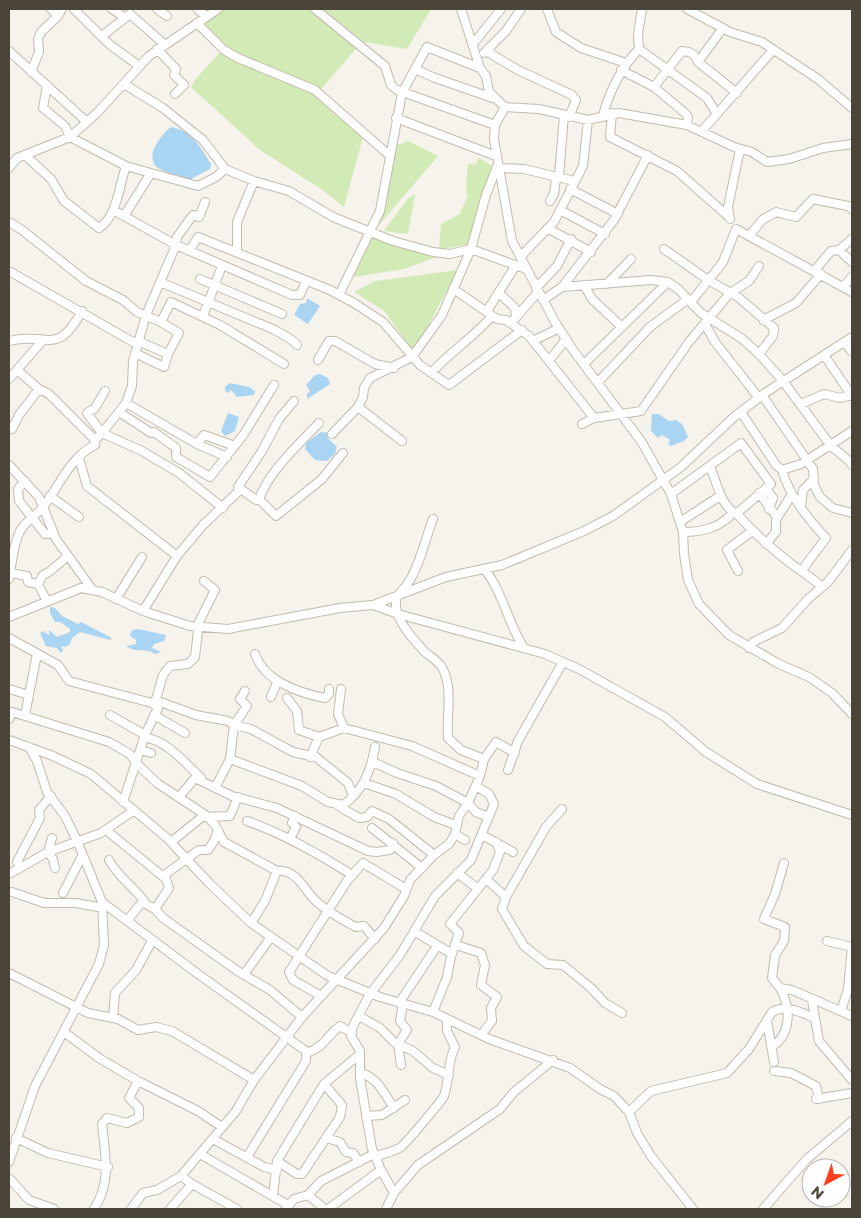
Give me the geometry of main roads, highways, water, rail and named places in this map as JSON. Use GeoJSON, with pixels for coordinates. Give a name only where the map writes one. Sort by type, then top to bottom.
{"type":"FeatureCollection","features":[{"type":"Feature","properties":{"kind":"water"},"geometry":{"type":"Polygon","coordinates":[[[171,127],[185,132],[195,140],[211,164],[210,169],[189,180],[158,168],[152,158],[153,152],[159,140],[171,127]]]}},
{"type":"Feature","properties":{"kind":"water"},"geometry":{"type":"Polygon","coordinates":[[[307,298],[320,306],[308,324],[294,315],[300,304],[306,303],[307,298]]]}},
{"type":"Feature","properties":{"kind":"water"},"geometry":{"type":"Polygon","coordinates":[[[320,374],[328,378],[330,384],[307,399],[307,394],[310,391],[306,385],[315,375],[320,374]]]}},
{"type":"Feature","properties":{"kind":"water"},"geometry":{"type":"Polygon","coordinates":[[[230,383],[249,387],[255,391],[254,395],[237,397],[231,390],[228,393],[225,391],[225,387],[230,383]]]}},
{"type":"Feature","properties":{"kind":"water"},"geometry":{"type":"Polygon","coordinates":[[[228,413],[239,417],[235,431],[225,436],[221,431],[228,413]]]}},
{"type":"Feature","properties":{"kind":"water"},"geometry":{"type":"Polygon","coordinates":[[[652,414],[659,414],[669,421],[676,420],[682,424],[688,437],[684,441],[671,446],[668,444],[670,440],[662,435],[658,438],[651,431],[652,414]]]}},
{"type":"Feature","properties":{"kind":"water"},"geometry":{"type":"Polygon","coordinates":[[[321,432],[329,433],[327,437],[337,447],[335,454],[327,461],[315,460],[305,449],[306,443],[321,432]]]}},
{"type":"Feature","properties":{"kind":"water"},"geometry":{"type":"Polygon","coordinates":[[[50,607],[55,608],[62,616],[78,624],[81,622],[112,638],[110,640],[80,632],[72,638],[70,644],[65,647],[61,646],[63,650],[61,653],[57,648],[46,646],[40,633],[43,631],[49,635],[49,630],[57,637],[70,632],[70,629],[60,622],[55,622],[50,613],[50,607]]]}},
{"type":"Feature","properties":{"kind":"water"},"geometry":{"type":"Polygon","coordinates":[[[138,629],[166,635],[164,641],[154,644],[152,648],[161,652],[155,654],[148,651],[133,650],[126,646],[136,644],[136,640],[130,636],[132,630],[138,629]]]}}]}
